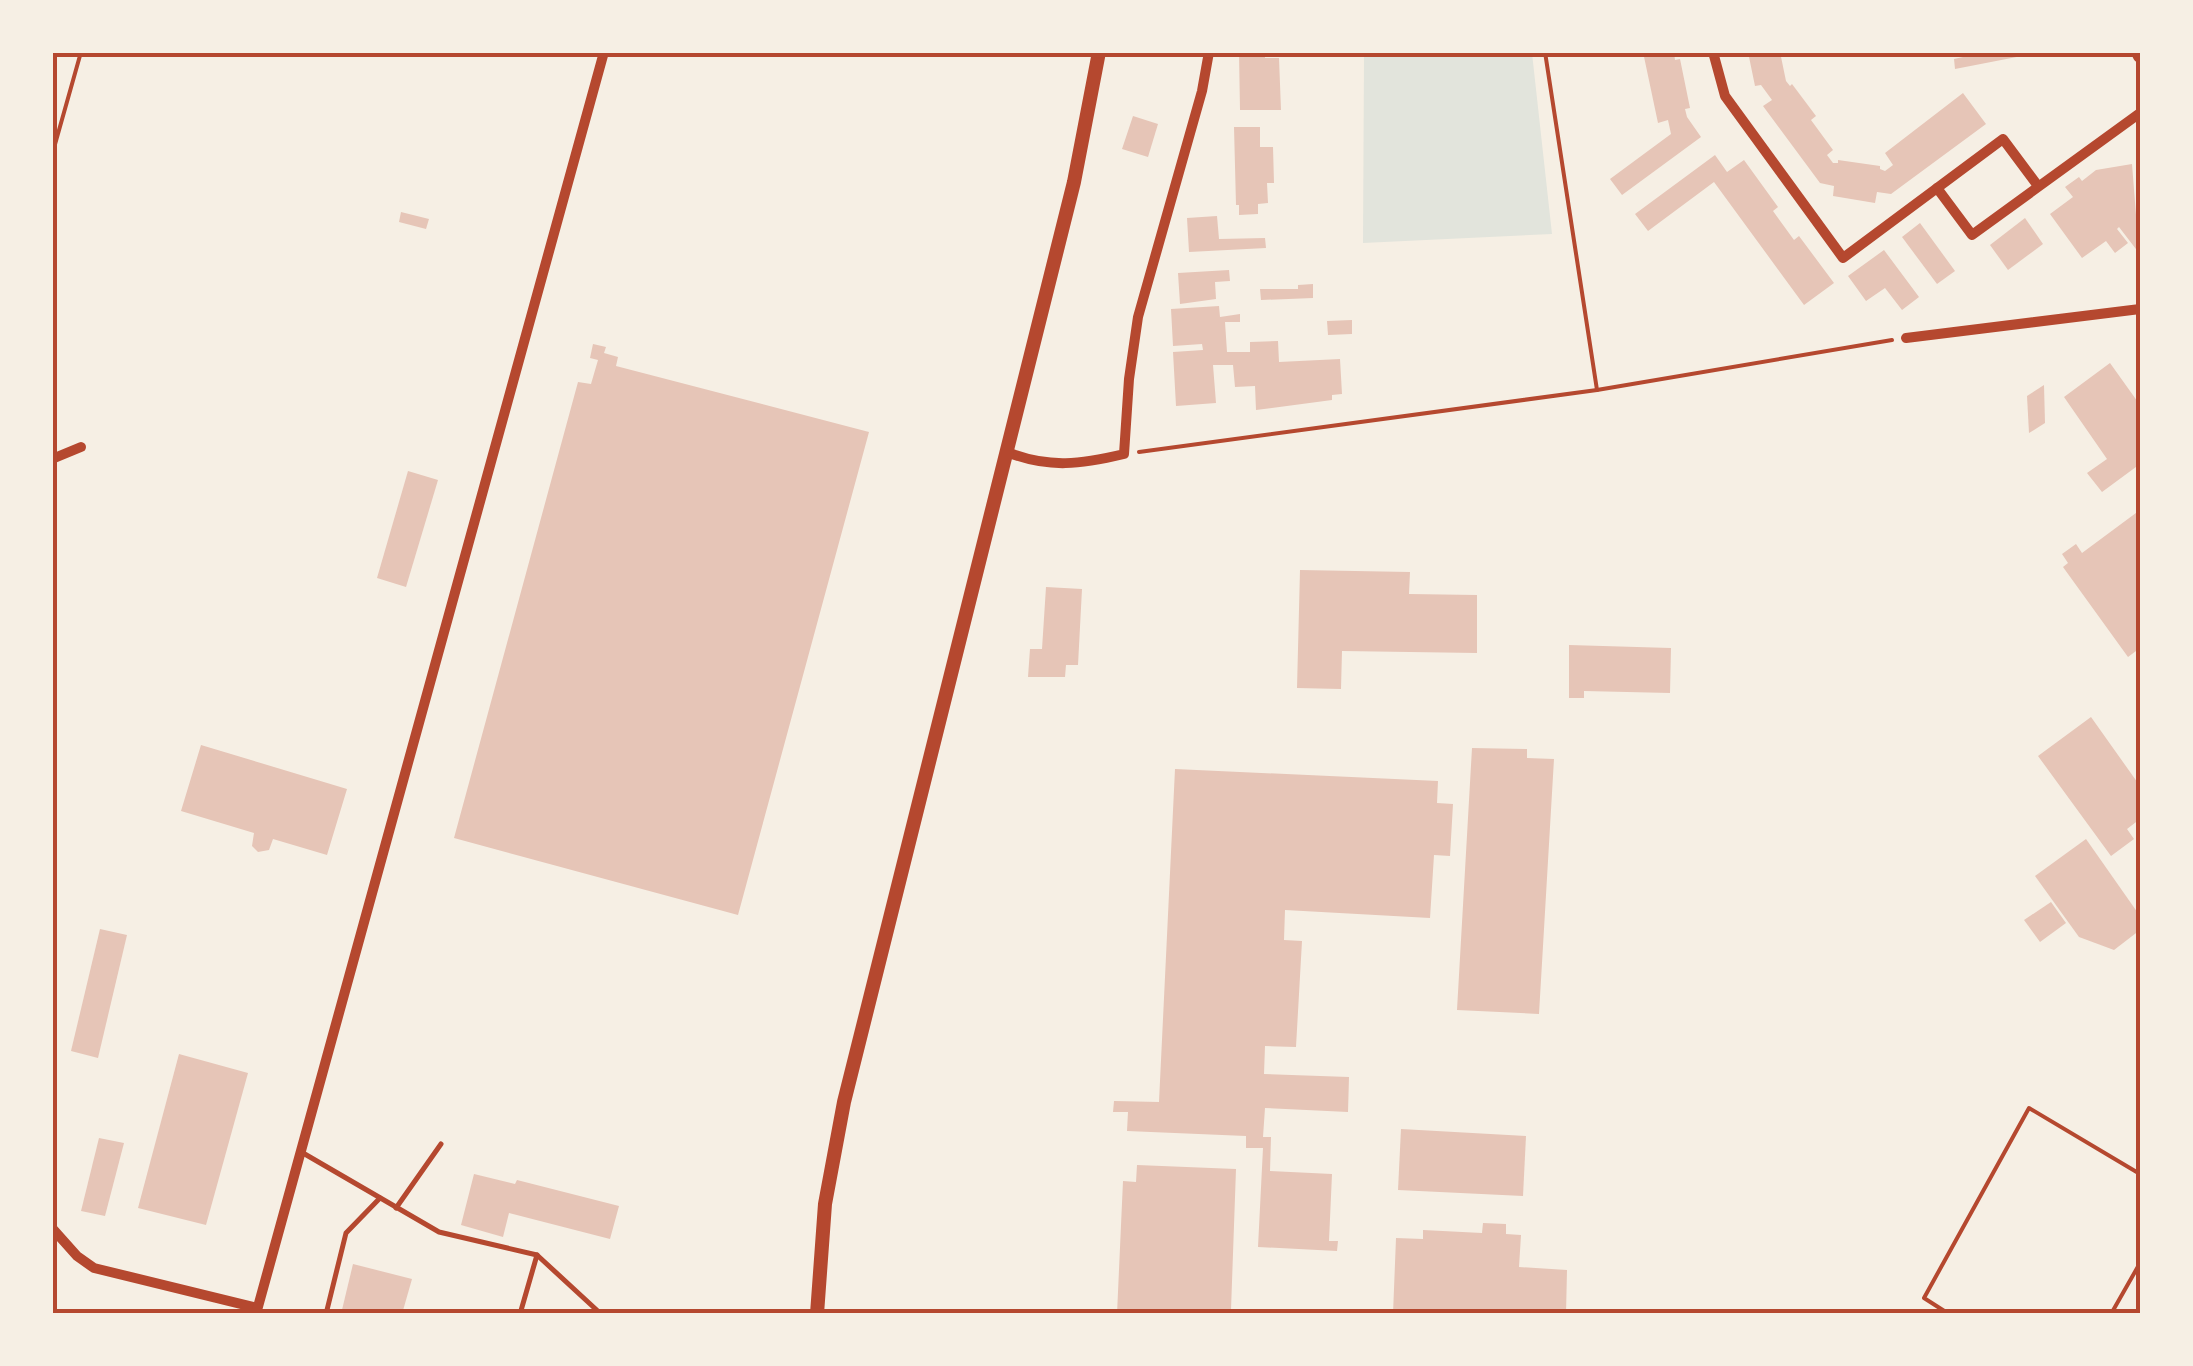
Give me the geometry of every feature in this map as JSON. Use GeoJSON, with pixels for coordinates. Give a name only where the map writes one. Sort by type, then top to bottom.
{"type":"FeatureCollection","features":[{"type":"Feature","properties":{"kind":"street"},"geometry":{"type":"LineString","coordinates":[[52,1228],[77,1256],[94,1268],[256,1311],[604,52]]}},
{"type":"Feature","properties":{"kind":"street"},"geometry":{"type":"LineString","coordinates":[[817,1314],[826,1204],[844,1102],[1074,182],[1099,52]]}},
{"type":"Feature","properties":{"kind":"street"},"geometry":{"type":"LineString","coordinates":[[1007,452],[1058,466],[1124,454],[1135,335],[1202,91],[1209,52]]}},
{"type":"Feature","properties":{"kind":"street"},"geometry":{"type":"LineString","coordinates":[[1713,52],[1725,96],[1843,258],[2003,139],[2038,186]]}},
{"type":"Feature","properties":{"kind":"street"},"geometry":{"type":"LineString","coordinates":[[1937,188],[1972,235],[2140,113]]}},
{"type":"Feature","properties":{"kind":"street"},"geometry":{"type":"LineString","coordinates":[[1906,338],[2140,309]]}},
{"type":"Feature","properties":{"kind":"street"},"geometry":{"type":"LineString","coordinates":[[52,459],[81,447]]}},
{"type":"Feature","properties":{"kind":"lane"},"geometry":{"type":"LineString","coordinates":[[396,1208],[441,1144]]}},
{"type":"Feature","properties":{"kind":"lane"},"geometry":{"type":"LineString","coordinates":[[300,1152],[438,1232],[537,1255],[601,1314]]}},
{"type":"Feature","properties":{"kind":"lane"},"geometry":{"type":"LineString","coordinates":[[326,1314],[346,1233],[380,1198]]}},
{"type":"Feature","properties":{"kind":"lane"},"geometry":{"type":"LineString","coordinates":[[520,1314],[537,1255]]}},
{"type":"Feature","properties":{"kind":"path"},"geometry":{"type":"LineString","coordinates":[[52,155],[81,52]]}},
{"type":"Feature","properties":{"kind":"path"},"geometry":{"type":"LineString","coordinates":[[1545,52],[1597,390]]}},
{"type":"Feature","properties":{"kind":"path"},"geometry":{"type":"LineString","coordinates":[[1124,454],[1597,390],[1906,338]]}},
{"type":"Feature","properties":{"kind":"path"},"geometry":{"type":"LineString","coordinates":[[1949,1314],[1924,1298],[2030,1108],[2140,1174]]}},
{"type":"Feature","properties":{"kind":"path"},"geometry":{"type":"LineString","coordinates":[[2111,1314],[2140,1263]]}},
{"type":"Feature","properties":{"kind":"shaded area"},"geometry":{"type":"Polygon","coordinates":[[[1364,53],[1532,53],[1552,234],[1363,243],[1364,53]]]}},
{"type":"Feature","properties":{"kind":"building"},"geometry":{"type":"Polygon","coordinates":[[[1239,52],[1265,52],[1265,58],[1279,58],[1281,110],[1240,110],[1239,52]]]}},
{"type":"Feature","properties":{"kind":"building"},"geometry":{"type":"Polygon","coordinates":[[[1643,52],[1674,52],[1675,60],[1680,59],[1690,108],[1685,109],[1687,117],[1701,137],[1622,195],[1610,179],[1671,134],[1668,120],[1658,123],[1643,52]]]}},
{"type":"Feature","properties":{"kind":"building"},"geometry":{"type":"Polygon","coordinates":[[[1748,52],[1780,52],[1786,81],[1816,116],[1811,120],[1833,150],[1827,155],[1833,163],[1838,160],[1880,166],[1885,171],[1893,165],[1885,153],[1963,93],[1986,124],[1891,194],[1877,192],[1875,203],[1833,196],[1834,186],[1820,183],[1763,106],[1772,100],[1761,85],[1755,86],[1748,52]]]}},
{"type":"Feature","properties":{"kind":"building"},"geometry":{"type":"Polygon","coordinates":[[[1972,52],[2032,54],[1955,69],[1954,59],[1972,52]]]}},
{"type":"Feature","properties":{"kind":"building"},"geometry":{"type":"Polygon","coordinates":[[[1133,116],[1158,124],[1148,157],[1122,149],[1133,116]]]}},
{"type":"Feature","properties":{"kind":"building"},"geometry":{"type":"Polygon","coordinates":[[[1234,127],[1260,127],[1260,147],[1273,147],[1274,183],[1267,183],[1268,203],[1258,204],[1258,214],[1239,215],[1236,205],[1234,127]]]}},
{"type":"Feature","properties":{"kind":"building"},"geometry":{"type":"Polygon","coordinates":[[[1715,155],[1727,172],[1744,160],[1778,207],[1773,211],[1794,240],[1799,236],[1834,283],[1804,305],[1714,182],[1648,231],[1635,214],[1715,155]]]}},
{"type":"Feature","properties":{"kind":"building"},"geometry":{"type":"Polygon","coordinates":[[[2132,164],[2139,253],[2119,227],[2128,243],[2115,253],[2106,241],[2082,258],[2050,214],[2073,197],[2065,187],[2079,177],[2082,181],[2096,170],[2132,164]]]}},
{"type":"Feature","properties":{"kind":"building"},"geometry":{"type":"Polygon","coordinates":[[[401,212],[429,219],[426,229],[399,222],[401,212]]]}},
{"type":"Feature","properties":{"kind":"building"},"geometry":{"type":"Polygon","coordinates":[[[1217,216],[1219,239],[1265,238],[1266,248],[1189,252],[1187,218],[1217,216]]]}},
{"type":"Feature","properties":{"kind":"building"},"geometry":{"type":"Polygon","coordinates":[[[2025,218],[2043,244],[2008,270],[1990,245],[2025,218]]]}},
{"type":"Feature","properties":{"kind":"building"},"geometry":{"type":"Polygon","coordinates":[[[1920,223],[1955,271],[1937,284],[1902,237],[1920,223]]]}},
{"type":"Feature","properties":{"kind":"building"},"geometry":{"type":"Polygon","coordinates":[[[1884,250],[1919,297],[1902,310],[1885,288],[1866,301],[1848,276],[1884,250]]]}},
{"type":"Feature","properties":{"kind":"building"},"geometry":{"type":"Polygon","coordinates":[[[1229,270],[1230,281],[1215,282],[1216,299],[1180,304],[1178,273],[1229,270]]]}},
{"type":"Feature","properties":{"kind":"building"},"geometry":{"type":"Polygon","coordinates":[[[1313,284],[1313,298],[1261,300],[1260,289],[1298,289],[1298,285],[1313,284]]]}},
{"type":"Feature","properties":{"kind":"building"},"geometry":{"type":"Polygon","coordinates":[[[1219,306],[1220,317],[1240,314],[1240,322],[1225,322],[1227,352],[1250,352],[1250,342],[1278,341],[1279,362],[1340,359],[1342,394],[1332,395],[1332,400],[1256,410],[1255,386],[1235,387],[1233,365],[1213,365],[1216,403],[1176,406],[1173,352],[1203,350],[1202,344],[1173,346],[1171,309],[1219,306]]]}},
{"type":"Feature","properties":{"kind":"building"},"geometry":{"type":"Polygon","coordinates":[[[1352,320],[1352,334],[1328,335],[1327,321],[1352,320]]]}},
{"type":"Feature","properties":{"kind":"building"},"geometry":{"type":"Polygon","coordinates":[[[593,344],[606,347],[604,353],[618,357],[616,366],[869,432],[738,915],[454,838],[578,382],[591,384],[598,360],[590,358],[593,344]]]}},
{"type":"Feature","properties":{"kind":"building"},"geometry":{"type":"Polygon","coordinates":[[[2110,363],[2140,405],[2140,464],[2102,492],[2087,473],[2107,459],[2064,397],[2110,363]]]}},
{"type":"Feature","properties":{"kind":"building"},"geometry":{"type":"Polygon","coordinates":[[[2044,385],[2045,423],[2029,433],[2027,396],[2044,385]]]}},
{"type":"Feature","properties":{"kind":"building"},"geometry":{"type":"Polygon","coordinates":[[[408,471],[438,480],[406,587],[377,578],[408,471]]]}},
{"type":"Feature","properties":{"kind":"building"},"geometry":{"type":"Polygon","coordinates":[[[2140,510],[2140,648],[2128,657],[2063,567],[2068,563],[2062,554],[2076,544],[2082,553],[2140,510]]]}},
{"type":"Feature","properties":{"kind":"building"},"geometry":{"type":"Polygon","coordinates":[[[1300,570],[1410,572],[1409,594],[1477,595],[1477,653],[1342,651],[1341,689],[1297,688],[1300,570]]]}},
{"type":"Feature","properties":{"kind":"building"},"geometry":{"type":"Polygon","coordinates":[[[1046,587],[1082,589],[1078,665],[1066,665],[1065,677],[1028,677],[1030,649],[1042,649],[1046,587]]]}},
{"type":"Feature","properties":{"kind":"building"},"geometry":{"type":"Polygon","coordinates":[[[1569,645],[1671,648],[1670,693],[1584,691],[1584,698],[1569,698],[1569,645]]]}},
{"type":"Feature","properties":{"kind":"building"},"geometry":{"type":"Polygon","coordinates":[[[2091,717],[2140,786],[2140,819],[2127,829],[2134,839],[2111,856],[2038,756],[2091,717]]]}},
{"type":"Feature","properties":{"kind":"building"},"geometry":{"type":"Polygon","coordinates":[[[201,745],[347,789],[327,855],[273,839],[269,850],[258,852],[252,846],[254,833],[181,811],[201,745]]]}},
{"type":"Feature","properties":{"kind":"building"},"geometry":{"type":"Polygon","coordinates":[[[1472,748],[1527,749],[1527,758],[1554,759],[1539,1014],[1457,1010],[1472,748]]]}},
{"type":"Feature","properties":{"kind":"building"},"geometry":{"type":"Polygon","coordinates":[[[1175,769],[1438,781],[1437,803],[1453,804],[1450,856],[1434,855],[1430,918],[1285,910],[1284,940],[1302,941],[1296,1047],[1265,1046],[1264,1074],[1349,1077],[1348,1112],[1265,1108],[1263,1137],[1271,1137],[1270,1171],[1332,1174],[1329,1241],[1338,1241],[1337,1251],[1258,1247],[1263,1148],[1246,1148],[1246,1136],[1127,1131],[1128,1112],[1113,1112],[1114,1101],[1159,1102],[1175,769]]]}},
{"type":"Feature","properties":{"kind":"building"},"geometry":{"type":"Polygon","coordinates":[[[2086,839],[2140,916],[2140,930],[2114,950],[2079,937],[2035,876],[2086,839]]]}},
{"type":"Feature","properties":{"kind":"building"},"geometry":{"type":"Polygon","coordinates":[[[2051,902],[2066,923],[2040,942],[2024,920],[2051,902]]]}},
{"type":"Feature","properties":{"kind":"building"},"geometry":{"type":"Polygon","coordinates":[[[100,929],[127,935],[98,1058],[71,1051],[100,929]]]}},
{"type":"Feature","properties":{"kind":"building"},"geometry":{"type":"Polygon","coordinates":[[[179,1054],[248,1073],[206,1225],[138,1208],[179,1054]]]}},
{"type":"Feature","properties":{"kind":"building"},"geometry":{"type":"Polygon","coordinates":[[[1401,1129],[1526,1136],[1523,1196],[1398,1190],[1401,1129]]]}},
{"type":"Feature","properties":{"kind":"building"},"geometry":{"type":"Polygon","coordinates":[[[99,1138],[124,1143],[105,1216],[81,1211],[99,1138]]]}},
{"type":"Feature","properties":{"kind":"building"},"geometry":{"type":"Polygon","coordinates":[[[1137,1165],[1236,1169],[1231,1310],[1219,1314],[1117,1314],[1123,1181],[1136,1182],[1137,1165]]]}},
{"type":"Feature","properties":{"kind":"building"},"geometry":{"type":"Polygon","coordinates":[[[474,1174],[515,1184],[517,1180],[619,1206],[610,1239],[509,1213],[503,1237],[461,1225],[474,1174]]]}},
{"type":"Feature","properties":{"kind":"building"},"geometry":{"type":"Polygon","coordinates":[[[1483,1223],[1506,1224],[1506,1234],[1521,1235],[1519,1267],[1567,1270],[1566,1314],[1393,1314],[1396,1238],[1423,1239],[1423,1230],[1482,1233],[1483,1223]]]}},
{"type":"Feature","properties":{"kind":"building"},"geometry":{"type":"Polygon","coordinates":[[[353,1264],[412,1279],[402,1314],[341,1314],[353,1264]]]}}]}
